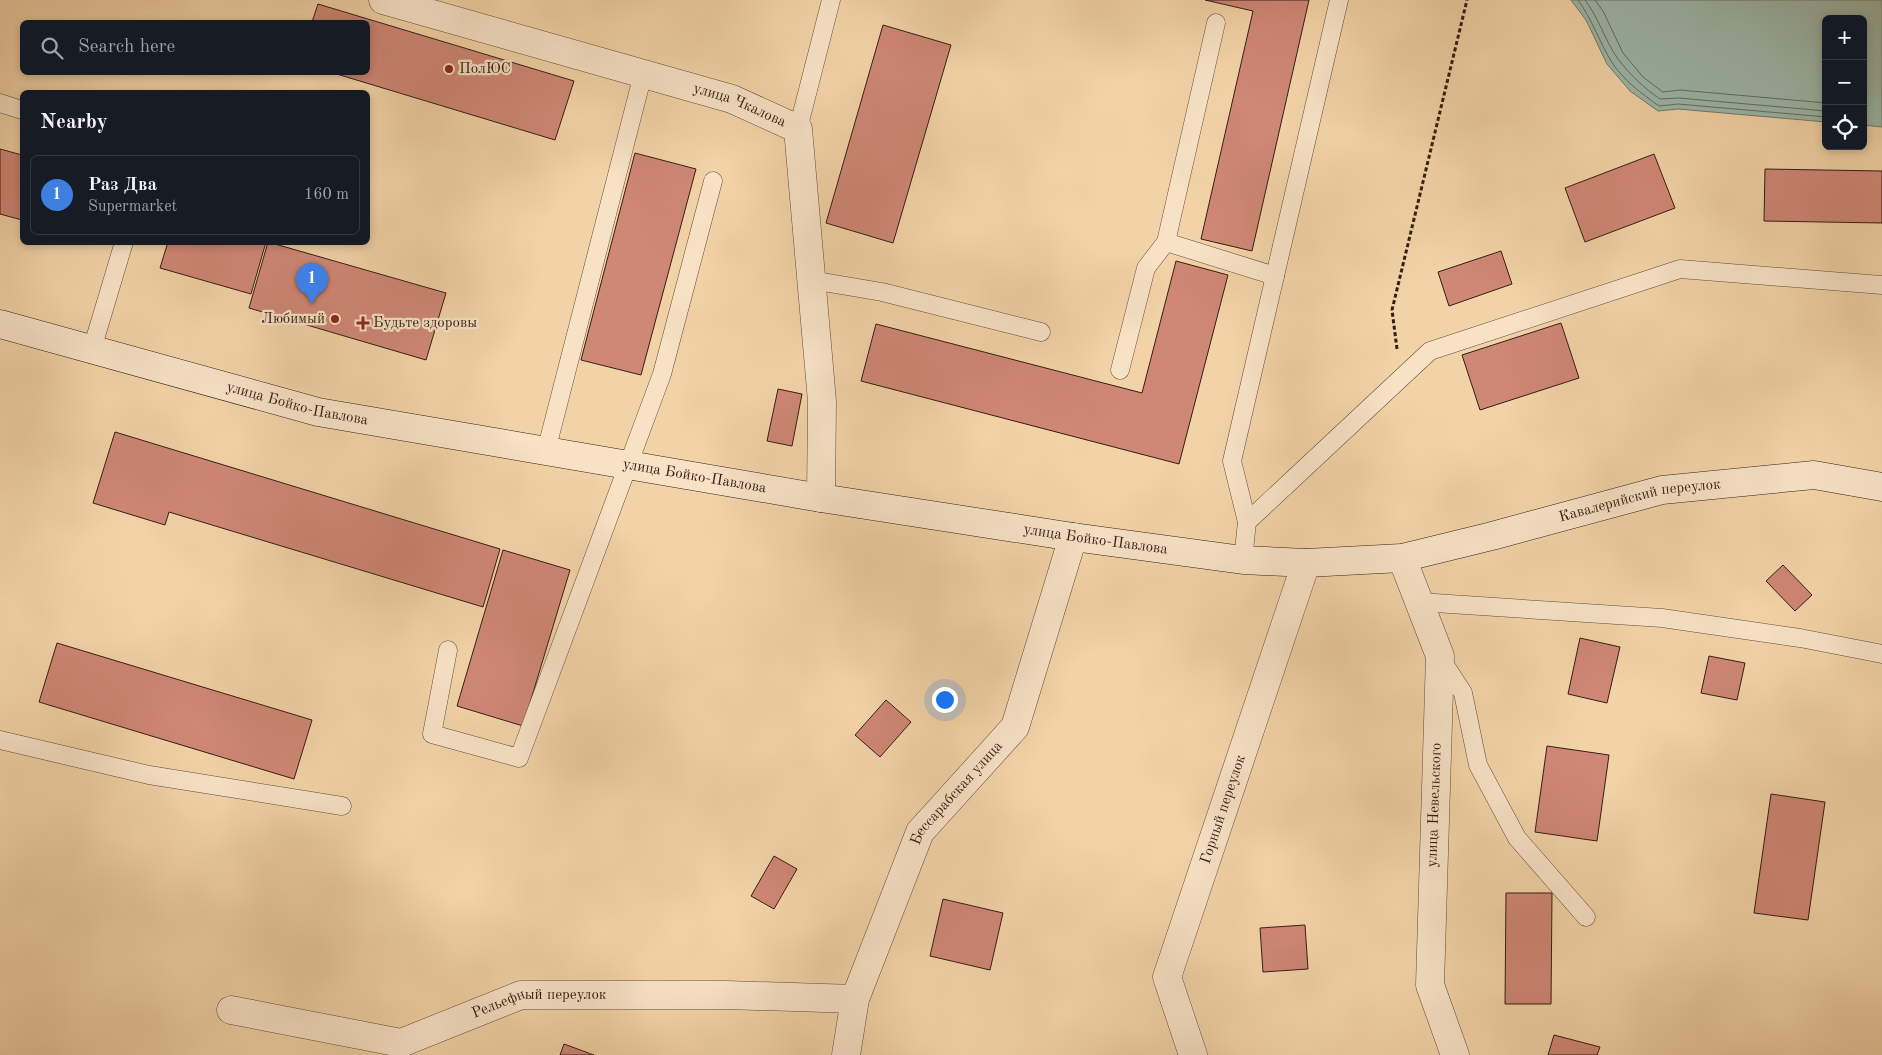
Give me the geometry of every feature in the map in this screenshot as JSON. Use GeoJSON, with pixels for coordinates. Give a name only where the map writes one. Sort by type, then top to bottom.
{"type":"FeatureCollection","features":[{"type":"Feature","properties":{"kind":"street","name":"улица Чкалова"},"geometry":{"type":"LineString","coordinates":[[383,0],[732,99],[798,129],[822,401],[821,498]]}},
{"type":"Feature","properties":{"kind":"street","name":"улица Бойко-Павлова"},"geometry":{"type":"LineString","coordinates":[[0,324],[318,412],[821,498],[1073,537],[1243,560],[1306,563],[1402,558]]}},
{"type":"Feature","properties":{"kind":"street","name":"Кавалерийский переулок"},"geometry":{"type":"LineString","coordinates":[[1402,558],[1662,490],[1814,475],[1882,486]]}},
{"type":"Feature","properties":{"kind":"street","name":"Бессарабская улица"},"geometry":{"type":"LineString","coordinates":[[846,1055],[855,999],[920,832],[1015,727],[1073,537]]}},
{"type":"Feature","properties":{"kind":"street","name":"улица Невельского"},"geometry":{"type":"LineString","coordinates":[[1402,558],[1440,656],[1430,985],[1455,1055]]}},
{"type":"Feature","properties":{"kind":"street","name":"Горный переулок"},"geometry":{"type":"LineString","coordinates":[[1193,1055],[1167,978],[1306,563]]}},
{"type":"Feature","properties":{"kind":"street","name":"Рельефный переулок"},"geometry":{"type":"LineString","coordinates":[[231,1010],[401,1043],[521,995],[716,995],[855,999]]}},
{"type":"Feature","properties":{"kind":"lane"},"geometry":{"type":"LineString","coordinates":[[798,129],[831,0]]}},
{"type":"Feature","properties":{"kind":"lane"},"geometry":{"type":"LineString","coordinates":[[1243,560],[1247,522],[1232,461],[1339,0]]}},
{"type":"Feature","properties":{"kind":"lane"},"geometry":{"type":"LineString","coordinates":[[1120,370],[1146,268],[1166,242],[1216,23]]}},
{"type":"Feature","properties":{"kind":"lane"},"geometry":{"type":"LineString","coordinates":[[546,451],[643,74]]}},
{"type":"Feature","properties":{"kind":"lane"},"geometry":{"type":"LineString","coordinates":[[0,103],[20,109]]}},
{"type":"Feature","properties":{"kind":"lane"},"geometry":{"type":"LineString","coordinates":[[448,650],[432,734],[519,758],[662,374],[713,181]]}},
{"type":"Feature","properties":{"kind":"lane"},"geometry":{"type":"LineString","coordinates":[[1166,242],[1275,276]]}},
{"type":"Feature","properties":{"kind":"lane"},"geometry":{"type":"LineString","coordinates":[[92,350],[123,245]]}},
{"type":"Feature","properties":{"kind":"lane"},"geometry":{"type":"LineString","coordinates":[[1247,522],[1430,351],[1680,269],[1882,284]]}},
{"type":"Feature","properties":{"kind":"lane"},"geometry":{"type":"LineString","coordinates":[[811,280],[882,292],[1041,332]]}},
{"type":"Feature","properties":{"kind":"lane"},"geometry":{"type":"LineString","coordinates":[[1419,602],[1662,618],[1800,638],[1882,654]]}},
{"type":"Feature","properties":{"kind":"lane"},"geometry":{"type":"LineString","coordinates":[[1440,656],[1463,693],[1478,765],[1517,838],[1586,917]]}},
{"type":"Feature","properties":{"kind":"lane"},"geometry":{"type":"LineString","coordinates":[[0,740],[150,775],[342,806]]}},
{"type":"Feature","properties":{"kind":"path"},"geometry":{"type":"LineString","coordinates":[[1400,380],[1392,310],[1467,0]]}},
{"type":"Feature","properties":{"kind":"water"},"geometry":{"type":"Polygon","coordinates":[[[1571,0],[1882,0],[1882,127],[1867,125],[1867,15],[1822,15],[1822,122],[1678,109],[1658,111],[1630,91],[1607,64],[1586,20],[1571,0]]]}},
{"type":"Feature","properties":{"kind":"building"},"geometry":{"type":"Polygon","coordinates":[[[1205,0],[1309,0],[1252,251],[1201,239],[1253,11],[1205,0]]]}},
{"type":"Feature","properties":{"kind":"building"},"geometry":{"type":"Polygon","coordinates":[[[318,4],[574,81],[555,140],[340,75],[370,75],[370,20],[313,20],[318,4]]]}},
{"type":"Feature","properties":{"kind":"building"},"geometry":{"type":"Polygon","coordinates":[[[883,25],[951,45],[893,243],[826,223],[883,25]]]}},
{"type":"Feature","properties":{"kind":"building"},"geometry":{"type":"Polygon","coordinates":[[[0,149],[20,154],[20,219],[0,214],[0,149]]]}},
{"type":"Feature","properties":{"kind":"building"},"geometry":{"type":"Polygon","coordinates":[[[635,153],[696,169],[641,375],[581,360],[635,153]]]}},
{"type":"Feature","properties":{"kind":"building"},"geometry":{"type":"Polygon","coordinates":[[[1654,154],[1675,208],[1585,242],[1565,188],[1654,154]]]}},
{"type":"Feature","properties":{"kind":"building"},"geometry":{"type":"Polygon","coordinates":[[[1765,169],[1882,171],[1882,223],[1764,221],[1765,169]]]}},
{"type":"Feature","properties":{"kind":"building"},"geometry":{"type":"Polygon","coordinates":[[[167,245],[265,245],[251,294],[160,268],[167,245]]]}},
{"type":"Feature","properties":{"kind":"building"},"geometry":{"type":"Polygon","coordinates":[[[267,245],[278,245],[446,293],[426,360],[249,308],[267,245]]]}},
{"type":"Feature","properties":{"kind":"building"},"geometry":{"type":"Polygon","coordinates":[[[1501,251],[1512,284],[1449,306],[1438,272],[1501,251]]]}},
{"type":"Feature","properties":{"kind":"building"},"geometry":{"type":"Polygon","coordinates":[[[1176,261],[1228,275],[1179,464],[861,381],[876,324],[1142,393],[1176,261]]]}},
{"type":"Feature","properties":{"kind":"building"},"geometry":{"type":"Polygon","coordinates":[[[1561,323],[1579,378],[1480,410],[1462,355],[1561,323]]]}},
{"type":"Feature","properties":{"kind":"building"},"geometry":{"type":"Polygon","coordinates":[[[778,389],[802,394],[792,446],[767,441],[778,389]]]}},
{"type":"Feature","properties":{"kind":"building"},"geometry":{"type":"Polygon","coordinates":[[[115,432],[500,549],[483,607],[169,512],[165,525],[93,503],[115,432]]]}},
{"type":"Feature","properties":{"kind":"building"},"geometry":{"type":"Polygon","coordinates":[[[503,550],[570,570],[523,726],[457,706],[503,550]]]}},
{"type":"Feature","properties":{"kind":"building"},"geometry":{"type":"Polygon","coordinates":[[[1783,565],[1812,595],[1795,611],[1766,581],[1783,565]]]}},
{"type":"Feature","properties":{"kind":"building"},"geometry":{"type":"Polygon","coordinates":[[[1580,638],[1620,647],[1607,703],[1568,694],[1580,638]]]}},
{"type":"Feature","properties":{"kind":"building"},"geometry":{"type":"Polygon","coordinates":[[[57,643],[312,720],[294,779],[39,702],[57,643]]]}},
{"type":"Feature","properties":{"kind":"building"},"geometry":{"type":"Polygon","coordinates":[[[1709,656],[1745,663],[1737,700],[1701,693],[1709,656]]]}},
{"type":"Feature","properties":{"kind":"building"},"geometry":{"type":"Polygon","coordinates":[[[886,700],[911,722],[880,757],[855,735],[886,700]]]}},
{"type":"Feature","properties":{"kind":"building"},"geometry":{"type":"Polygon","coordinates":[[[1547,746],[1609,755],[1597,841],[1535,832],[1547,746]]]}},
{"type":"Feature","properties":{"kind":"building"},"geometry":{"type":"Polygon","coordinates":[[[1771,794],[1825,802],[1808,920],[1754,913],[1771,794]]]}},
{"type":"Feature","properties":{"kind":"building"},"geometry":{"type":"Polygon","coordinates":[[[774,856],[797,869],[774,909],[751,896],[774,856]]]}},
{"type":"Feature","properties":{"kind":"building"},"geometry":{"type":"Polygon","coordinates":[[[1506,893],[1552,893],[1551,1004],[1505,1004],[1506,893]]]}},
{"type":"Feature","properties":{"kind":"building"},"geometry":{"type":"Polygon","coordinates":[[[943,899],[1003,913],[990,970],[930,956],[943,899]]]}},
{"type":"Feature","properties":{"kind":"building"},"geometry":{"type":"Polygon","coordinates":[[[1305,925],[1308,969],[1263,972],[1260,928],[1305,925]]]}},
{"type":"Feature","properties":{"kind":"building"},"geometry":{"type":"Polygon","coordinates":[[[1554,1035],[1600,1047],[1597,1055],[1548,1055],[1554,1035]]]}},
{"type":"Feature","properties":{"kind":"building"},"geometry":{"type":"Polygon","coordinates":[[[564,1044],[594,1055],[560,1055],[564,1044]]]}},
{"type":"Feature","properties":{"kind":"place","name":"ПолЮС"},"geometry":{"type":"Point","coordinates":[449,69]}},
{"type":"Feature","properties":{"kind":"place","name":"Раз Два"},"geometry":{"type":"Point","coordinates":[312,304]}},
{"type":"Feature","properties":{"kind":"place","name":"Любимый"},"geometry":{"type":"Point","coordinates":[335,319]}},
{"type":"Feature","properties":{"kind":"place","name":"Будьте здоровы"},"geometry":{"type":"Point","coordinates":[363,323]}}]}
